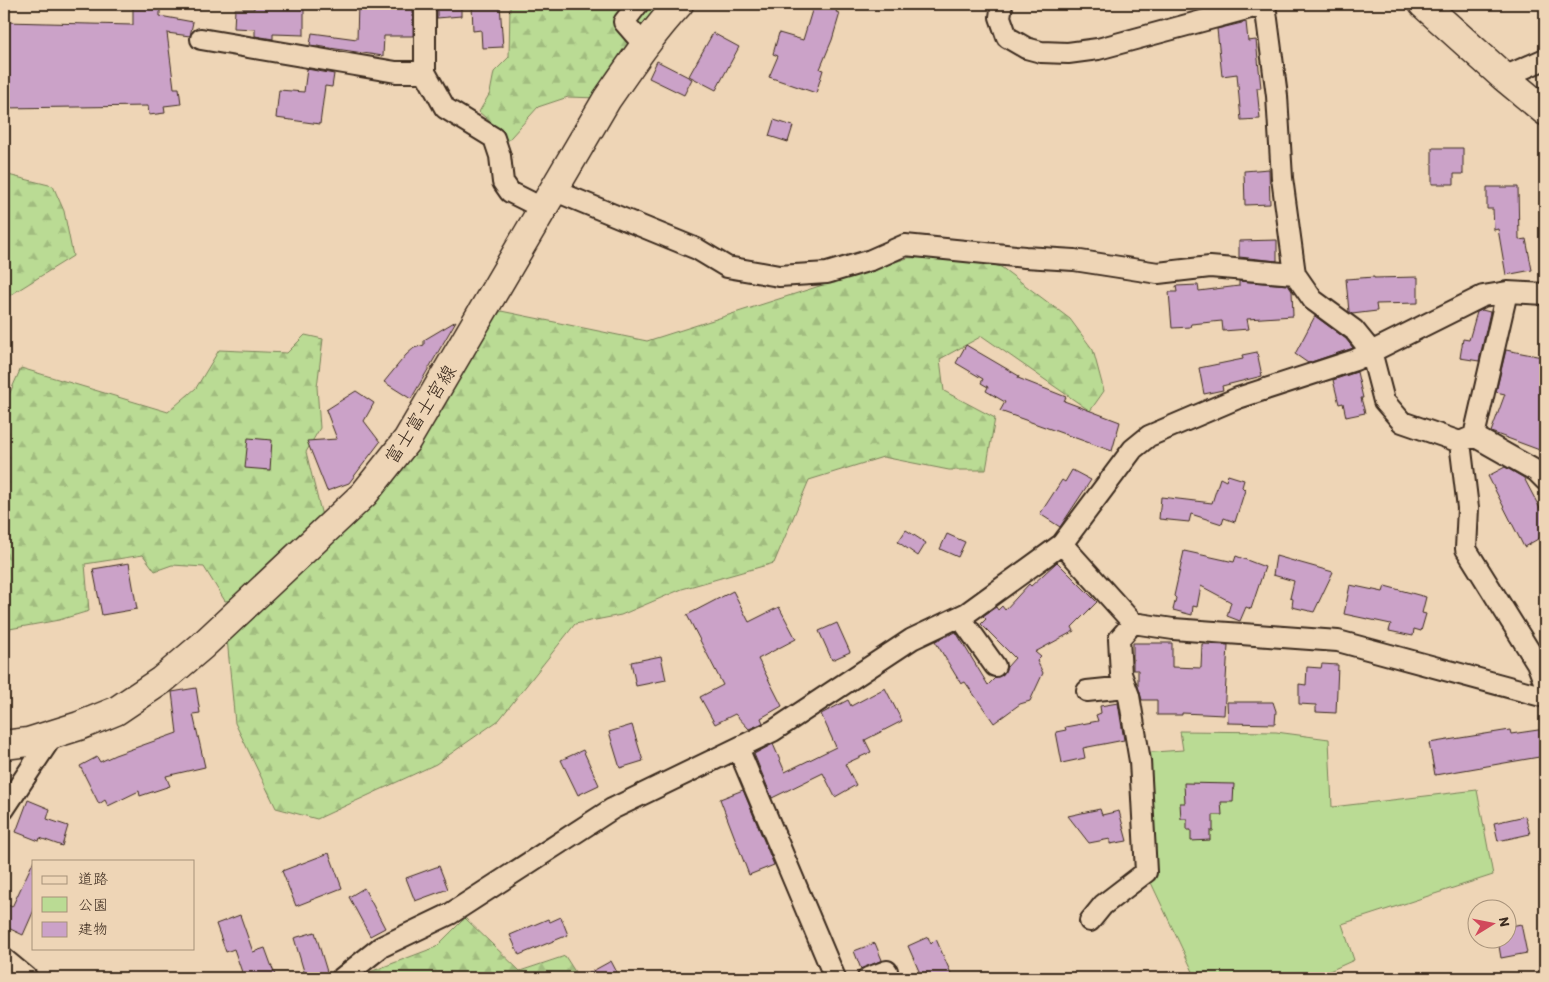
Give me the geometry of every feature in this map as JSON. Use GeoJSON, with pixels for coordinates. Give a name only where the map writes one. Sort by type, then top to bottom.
{"type":"FeatureCollection","features":[{"type":"Feature","properties":{"kind":"main road","name":"富士富士宮線"},"geometry":{"type":"LineString","coordinates":[[4,745],[28,742],[53,735],[116,711],[162,680],[202,646],[364,494],[407,440],[607,99],[644,45],[679,4]]}},
{"type":"Feature","properties":{"kind":"main road"},"geometry":{"type":"LineString","coordinates":[[1423,4],[1545,112]]}},
{"type":"Feature","properties":{"kind":"street"},"geometry":{"type":"LineString","coordinates":[[425,4],[425,72],[445,108],[494,138],[500,156],[504,182],[510,192],[549,200],[697,249],[727,267],[779,276],[827,273],[871,260],[905,245],[1074,260],[1158,273],[1210,267],[1295,274]]}},
{"type":"Feature","properties":{"kind":"street"},"geometry":{"type":"LineString","coordinates":[[638,4],[624,22],[644,45]]}},
{"type":"Feature","properties":{"kind":"street"},"geometry":{"type":"LineString","coordinates":[[1002,4],[1000,17],[1007,37],[1026,48],[1041,52],[1068,53],[1098,49],[1265,4],[1277,96],[1282,178],[1295,274],[1314,300],[1354,330],[1371,351],[1384,401],[1402,422],[1467,439],[1536,471],[1545,480]]}},
{"type":"Feature","properties":{"kind":"street"},"geometry":{"type":"LineString","coordinates":[[201,40],[396,72],[425,72]]}},
{"type":"Feature","properties":{"kind":"street"},"geometry":{"type":"LineString","coordinates":[[1504,77],[1545,59]]}},
{"type":"Feature","properties":{"kind":"street"},"geometry":{"type":"LineString","coordinates":[[1506,292],[1467,439],[1468,508],[1466,549],[1536,662],[1545,684]]}},
{"type":"Feature","properties":{"kind":"street"},"geometry":{"type":"LineString","coordinates":[[342,978],[381,947],[450,914],[612,809],[773,731],[912,639],[960,617],[1062,544],[1133,449],[1149,436],[1238,398],[1355,360],[1484,296],[1506,292],[1545,294]]}},
{"type":"Feature","properties":{"kind":"street"},"geometry":{"type":"LineString","coordinates":[[1062,544],[1133,623],[1173,629],[1338,641],[1545,697]]}},
{"type":"Feature","properties":{"kind":"street"},"geometry":{"type":"LineString","coordinates":[[960,617],[995,666]]}},
{"type":"Feature","properties":{"kind":"street"},"geometry":{"type":"LineString","coordinates":[[1090,921],[1103,905],[1146,872],[1140,761],[1129,696],[1121,674],[1119,640],[1133,623]]}},
{"type":"Feature","properties":{"kind":"street"},"geometry":{"type":"LineString","coordinates":[[1087,691],[1126,688]]}},
{"type":"Feature","properties":{"kind":"street"},"geometry":{"type":"LineString","coordinates":[[4,809],[53,735]]}},
{"type":"Feature","properties":{"kind":"street"},"geometry":{"type":"LineString","coordinates":[[738,748],[834,978]]}},
{"type":"Feature","properties":{"kind":"street"},"geometry":{"type":"LineString","coordinates":[[4,959],[27,978]]}},
{"type":"Feature","properties":{"kind":"street"},"geometry":{"type":"LineString","coordinates":[[868,978],[887,971]]}},
{"type":"Feature","properties":{"kind":"green space"},"geometry":{"type":"Polygon","coordinates":[[[665,4],[598,98],[568,97],[538,107],[503,146],[501,131],[479,112],[490,93],[494,72],[509,57],[510,5],[665,4]]]}},
{"type":"Feature","properties":{"kind":"green space"},"geometry":{"type":"Polygon","coordinates":[[[4,174],[53,186],[64,211],[73,256],[4,299],[4,174]]]}},
{"type":"Feature","properties":{"kind":"green space"},"geometry":{"type":"Polygon","coordinates":[[[939,248],[1001,267],[1070,319],[1093,350],[1104,391],[1090,411],[982,336],[940,359],[944,391],[995,418],[986,470],[949,470],[883,457],[809,480],[774,563],[682,589],[621,615],[575,624],[499,720],[436,764],[317,819],[276,808],[235,723],[227,638],[501,311],[647,341],[939,248]]]}},
{"type":"Feature","properties":{"kind":"green space"},"geometry":{"type":"Polygon","coordinates":[[[305,335],[323,339],[317,387],[320,428],[306,452],[322,516],[254,597],[225,601],[204,567],[172,565],[155,571],[143,555],[85,564],[89,611],[59,620],[4,630],[4,406],[21,368],[168,412],[196,388],[219,350],[287,353],[305,335]]]}},
{"type":"Feature","properties":{"kind":"green space"},"geometry":{"type":"Polygon","coordinates":[[[1180,731],[1276,732],[1329,739],[1332,807],[1477,790],[1493,875],[1342,924],[1354,960],[1314,978],[1196,978],[1146,872],[1139,753],[1183,750],[1180,731]]]}},
{"type":"Feature","properties":{"kind":"green space"},"geometry":{"type":"Polygon","coordinates":[[[465,918],[520,971],[565,956],[579,978],[354,978],[436,947],[465,918]]]}},
{"type":"Feature","properties":{"kind":"building"},"geometry":{"type":"Polygon","coordinates":[[[133,4],[160,4],[160,16],[193,22],[190,36],[167,33],[174,88],[179,88],[181,104],[164,106],[165,113],[149,115],[148,106],[4,108],[4,22],[133,25],[133,4]]]}},
{"type":"Feature","properties":{"kind":"building"},"geometry":{"type":"Polygon","coordinates":[[[254,4],[304,7],[304,35],[273,34],[273,39],[255,36],[255,29],[234,28],[235,9],[254,9],[254,4]]]}},
{"type":"Feature","properties":{"kind":"building"},"geometry":{"type":"Polygon","coordinates":[[[358,4],[413,4],[413,36],[384,36],[383,56],[310,45],[312,33],[357,39],[358,4]]]}},
{"type":"Feature","properties":{"kind":"building"},"geometry":{"type":"Polygon","coordinates":[[[437,4],[461,4],[461,16],[437,18],[437,4]]]}},
{"type":"Feature","properties":{"kind":"building"},"geometry":{"type":"Polygon","coordinates":[[[472,4],[500,4],[503,47],[482,48],[481,30],[473,31],[472,4]]]}},
{"type":"Feature","properties":{"kind":"building"},"geometry":{"type":"Polygon","coordinates":[[[814,4],[839,4],[836,12],[840,13],[832,40],[820,69],[823,70],[816,93],[769,77],[778,56],[773,54],[779,33],[803,40],[814,4]]]}},
{"type":"Feature","properties":{"kind":"building"},"geometry":{"type":"Polygon","coordinates":[[[1246,22],[1248,41],[1256,40],[1261,88],[1257,88],[1260,119],[1241,120],[1237,74],[1222,76],[1217,29],[1246,22]]]}},
{"type":"Feature","properties":{"kind":"building"},"geometry":{"type":"Polygon","coordinates":[[[713,33],[739,47],[716,90],[689,76],[713,33]]]}},
{"type":"Feature","properties":{"kind":"building"},"geometry":{"type":"Polygon","coordinates":[[[657,61],[692,79],[684,95],[649,78],[657,61]]]}},
{"type":"Feature","properties":{"kind":"building"},"geometry":{"type":"Polygon","coordinates":[[[307,69],[334,74],[332,87],[325,86],[320,124],[276,118],[279,90],[304,92],[307,69]]]}},
{"type":"Feature","properties":{"kind":"building"},"geometry":{"type":"Polygon","coordinates":[[[774,120],[793,126],[788,142],[769,136],[774,120]]]}},
{"type":"Feature","properties":{"kind":"building"},"geometry":{"type":"Polygon","coordinates":[[[1432,148],[1463,148],[1463,174],[1454,174],[1454,184],[1432,184],[1432,148]]]}},
{"type":"Feature","properties":{"kind":"building"},"geometry":{"type":"Polygon","coordinates":[[[1269,169],[1270,204],[1245,205],[1244,171],[1269,169]]]}},
{"type":"Feature","properties":{"kind":"building"},"geometry":{"type":"Polygon","coordinates":[[[1487,187],[1518,187],[1519,240],[1526,239],[1532,270],[1506,275],[1498,229],[1494,230],[1493,209],[1487,209],[1487,187]]]}},
{"type":"Feature","properties":{"kind":"building"},"geometry":{"type":"Polygon","coordinates":[[[1277,240],[1277,261],[1239,257],[1239,241],[1277,240]]]}},
{"type":"Feature","properties":{"kind":"building"},"geometry":{"type":"Polygon","coordinates":[[[1418,277],[1418,303],[1376,304],[1377,311],[1352,314],[1349,312],[1346,279],[1418,277]]]}},
{"type":"Feature","properties":{"kind":"building"},"geometry":{"type":"Polygon","coordinates":[[[1239,281],[1288,285],[1292,291],[1293,316],[1247,319],[1249,329],[1223,331],[1222,321],[1191,324],[1190,327],[1172,328],[1169,292],[1177,292],[1176,286],[1198,285],[1199,291],[1239,286],[1239,281]]]}},
{"type":"Feature","properties":{"kind":"building"},"geometry":{"type":"Polygon","coordinates":[[[1482,310],[1490,312],[1479,361],[1460,358],[1463,339],[1469,340],[1477,312],[1482,310]]]}},
{"type":"Feature","properties":{"kind":"building"},"geometry":{"type":"Polygon","coordinates":[[[1315,316],[1346,339],[1353,348],[1308,363],[1295,354],[1315,316]]]}},
{"type":"Feature","properties":{"kind":"building"},"geometry":{"type":"Polygon","coordinates":[[[456,321],[411,399],[384,382],[414,348],[424,345],[424,340],[456,321]]]}},
{"type":"Feature","properties":{"kind":"building"},"geometry":{"type":"Polygon","coordinates":[[[966,345],[1019,376],[1018,378],[1066,397],[1064,401],[1120,422],[1112,451],[1000,411],[1005,402],[986,391],[988,387],[981,383],[983,379],[956,363],[966,345]]]}},
{"type":"Feature","properties":{"kind":"building"},"geometry":{"type":"Polygon","coordinates":[[[1506,350],[1542,357],[1541,362],[1545,363],[1545,452],[1491,432],[1505,394],[1496,392],[1506,350]]]}},
{"type":"Feature","properties":{"kind":"building"},"geometry":{"type":"Polygon","coordinates":[[[1257,352],[1262,376],[1222,386],[1223,390],[1204,394],[1199,368],[1243,359],[1242,355],[1257,352]]]}},
{"type":"Feature","properties":{"kind":"building"},"geometry":{"type":"Polygon","coordinates":[[[1357,372],[1365,413],[1346,417],[1343,403],[1339,404],[1333,380],[1357,372]]]}},
{"type":"Feature","properties":{"kind":"building"},"geometry":{"type":"Polygon","coordinates":[[[356,391],[374,403],[364,421],[380,442],[349,483],[327,491],[307,441],[337,439],[326,410],[356,391]]]}},
{"type":"Feature","properties":{"kind":"building"},"geometry":{"type":"Polygon","coordinates":[[[248,438],[272,440],[270,470],[245,468],[248,438]]]}},
{"type":"Feature","properties":{"kind":"building"},"geometry":{"type":"Polygon","coordinates":[[[1505,467],[1524,478],[1545,518],[1545,535],[1524,547],[1488,476],[1505,467]]]}},
{"type":"Feature","properties":{"kind":"building"},"geometry":{"type":"Polygon","coordinates":[[[1072,470],[1091,480],[1060,527],[1040,514],[1062,480],[1065,482],[1072,470]]]}},
{"type":"Feature","properties":{"kind":"building"},"geometry":{"type":"Polygon","coordinates":[[[1228,475],[1244,480],[1242,487],[1245,490],[1235,522],[1224,518],[1222,524],[1191,514],[1189,522],[1159,519],[1161,497],[1212,503],[1220,478],[1226,481],[1228,475]]]}},
{"type":"Feature","properties":{"kind":"building"},"geometry":{"type":"Polygon","coordinates":[[[906,530],[926,543],[918,556],[898,542],[906,530]]]}},
{"type":"Feature","properties":{"kind":"building"},"geometry":{"type":"Polygon","coordinates":[[[947,534],[965,542],[958,557],[940,549],[947,534]]]}},
{"type":"Feature","properties":{"kind":"building"},"geometry":{"type":"Polygon","coordinates":[[[1184,551],[1234,562],[1236,556],[1265,567],[1251,609],[1246,607],[1240,621],[1227,616],[1231,602],[1201,586],[1197,607],[1193,606],[1192,615],[1173,610],[1176,598],[1174,596],[1184,551]]]}},
{"type":"Feature","properties":{"kind":"building"},"geometry":{"type":"Polygon","coordinates":[[[1276,556],[1333,572],[1314,612],[1292,607],[1293,599],[1290,598],[1294,581],[1273,575],[1276,556]]]}},
{"type":"Feature","properties":{"kind":"building"},"geometry":{"type":"Polygon","coordinates":[[[1057,562],[1097,602],[1072,627],[1074,631],[1035,652],[1041,657],[1037,661],[1043,673],[1030,701],[1020,704],[994,723],[965,682],[961,684],[935,641],[956,632],[988,685],[995,678],[1002,675],[1015,658],[981,624],[986,619],[983,616],[996,607],[998,610],[1002,606],[1005,610],[1029,584],[1031,586],[1057,562]]]}},
{"type":"Feature","properties":{"kind":"building"},"geometry":{"type":"Polygon","coordinates":[[[129,563],[137,609],[102,615],[93,569],[129,563]]]}},
{"type":"Feature","properties":{"kind":"building"},"geometry":{"type":"Polygon","coordinates":[[[1350,585],[1383,592],[1385,586],[1426,597],[1422,613],[1426,614],[1421,631],[1414,629],[1413,636],[1389,631],[1391,624],[1344,614],[1350,585]]]}},
{"type":"Feature","properties":{"kind":"building"},"geometry":{"type":"Polygon","coordinates":[[[733,591],[749,622],[779,607],[796,639],[758,659],[782,706],[761,718],[763,723],[749,729],[735,714],[715,724],[700,697],[723,685],[687,615],[733,591]]]}},
{"type":"Feature","properties":{"kind":"building"},"geometry":{"type":"Polygon","coordinates":[[[837,623],[850,652],[832,660],[819,631],[837,623]]]}},
{"type":"Feature","properties":{"kind":"building"},"geometry":{"type":"Polygon","coordinates":[[[1133,643],[1172,643],[1172,667],[1201,668],[1202,644],[1228,645],[1224,715],[1182,713],[1182,715],[1157,715],[1157,700],[1142,700],[1138,686],[1138,670],[1133,670],[1133,643]]]}},
{"type":"Feature","properties":{"kind":"building"},"geometry":{"type":"Polygon","coordinates":[[[661,656],[666,680],[636,686],[631,662],[661,656]]]}},
{"type":"Feature","properties":{"kind":"building"},"geometry":{"type":"Polygon","coordinates":[[[1322,664],[1338,665],[1336,713],[1316,712],[1316,705],[1299,704],[1299,684],[1306,685],[1307,667],[1321,668],[1322,664]]]}},
{"type":"Feature","properties":{"kind":"building"},"geometry":{"type":"Polygon","coordinates":[[[196,688],[200,713],[193,714],[205,767],[166,776],[170,786],[140,796],[139,791],[108,806],[105,800],[99,804],[80,766],[97,757],[100,762],[177,733],[172,692],[196,688]]]}},
{"type":"Feature","properties":{"kind":"building"},"geometry":{"type":"Polygon","coordinates":[[[885,688],[902,721],[865,740],[871,752],[845,764],[856,785],[835,797],[823,773],[772,798],[754,754],[773,744],[785,772],[836,747],[821,714],[848,700],[851,706],[885,688]]]}},
{"type":"Feature","properties":{"kind":"building"},"geometry":{"type":"Polygon","coordinates":[[[1227,702],[1273,702],[1276,711],[1275,724],[1228,723],[1227,702]]]}},
{"type":"Feature","properties":{"kind":"building"},"geometry":{"type":"Polygon","coordinates":[[[1118,703],[1124,740],[1083,748],[1085,758],[1062,763],[1056,732],[1066,730],[1065,727],[1098,721],[1096,715],[1101,713],[1100,706],[1118,703]]]}},
{"type":"Feature","properties":{"kind":"building"},"geometry":{"type":"Polygon","coordinates":[[[632,725],[643,761],[620,768],[609,732],[632,725]]]}},
{"type":"Feature","properties":{"kind":"building"},"geometry":{"type":"Polygon","coordinates":[[[1545,729],[1545,756],[1435,775],[1429,743],[1510,730],[1511,734],[1545,729]]]}},
{"type":"Feature","properties":{"kind":"building"},"geometry":{"type":"Polygon","coordinates":[[[583,750],[599,785],[578,795],[561,760],[583,750]]]}},
{"type":"Feature","properties":{"kind":"building"},"geometry":{"type":"Polygon","coordinates":[[[1184,783],[1234,784],[1233,802],[1221,802],[1222,815],[1213,815],[1213,831],[1210,831],[1210,840],[1191,841],[1191,830],[1187,830],[1187,819],[1181,819],[1180,803],[1185,803],[1184,783]]]}},
{"type":"Feature","properties":{"kind":"building"},"geometry":{"type":"Polygon","coordinates":[[[743,790],[774,865],[749,875],[720,799],[743,790]]]}},
{"type":"Feature","properties":{"kind":"building"},"geometry":{"type":"Polygon","coordinates":[[[28,800],[50,809],[47,819],[68,826],[62,846],[40,838],[39,841],[16,832],[28,800]]]}},
{"type":"Feature","properties":{"kind":"building"},"geometry":{"type":"Polygon","coordinates":[[[1100,809],[1102,815],[1119,811],[1127,841],[1110,844],[1110,839],[1089,843],[1068,816],[1100,809]]]}},
{"type":"Feature","properties":{"kind":"building"},"geometry":{"type":"Polygon","coordinates":[[[1525,816],[1530,834],[1498,841],[1494,823],[1525,816]]]}},
{"type":"Feature","properties":{"kind":"building"},"geometry":{"type":"Polygon","coordinates":[[[329,853],[342,888],[296,906],[282,871],[329,853]]]}},
{"type":"Feature","properties":{"kind":"building"},"geometry":{"type":"Polygon","coordinates":[[[32,864],[32,915],[23,935],[4,926],[4,903],[12,907],[32,864]]]}},
{"type":"Feature","properties":{"kind":"building"},"geometry":{"type":"Polygon","coordinates":[[[439,866],[448,889],[415,901],[406,878],[439,866]]]}},
{"type":"Feature","properties":{"kind":"building"},"geometry":{"type":"Polygon","coordinates":[[[364,888],[385,928],[370,936],[349,897],[364,888]]]}},
{"type":"Feature","properties":{"kind":"building"},"geometry":{"type":"Polygon","coordinates":[[[240,915],[253,952],[265,948],[276,978],[244,978],[234,949],[226,952],[216,924],[240,915]]]}},
{"type":"Feature","properties":{"kind":"building"},"geometry":{"type":"Polygon","coordinates":[[[561,917],[568,935],[519,955],[510,935],[548,919],[550,922],[561,917]]]}},
{"type":"Feature","properties":{"kind":"building"},"geometry":{"type":"Polygon","coordinates":[[[1521,924],[1527,953],[1501,958],[1500,950],[1516,950],[1516,925],[1521,924]]]}},
{"type":"Feature","properties":{"kind":"building"},"geometry":{"type":"Polygon","coordinates":[[[315,932],[328,975],[306,978],[294,938],[315,932]]]}},
{"type":"Feature","properties":{"kind":"building"},"geometry":{"type":"Polygon","coordinates":[[[928,937],[931,944],[936,939],[953,978],[922,978],[908,946],[928,937]]]}},
{"type":"Feature","properties":{"kind":"building"},"geometry":{"type":"Polygon","coordinates":[[[875,943],[882,960],[861,969],[854,951],[875,943]]]}},
{"type":"Feature","properties":{"kind":"building"},"geometry":{"type":"Polygon","coordinates":[[[611,961],[620,978],[580,978],[611,961]]]}}]}
